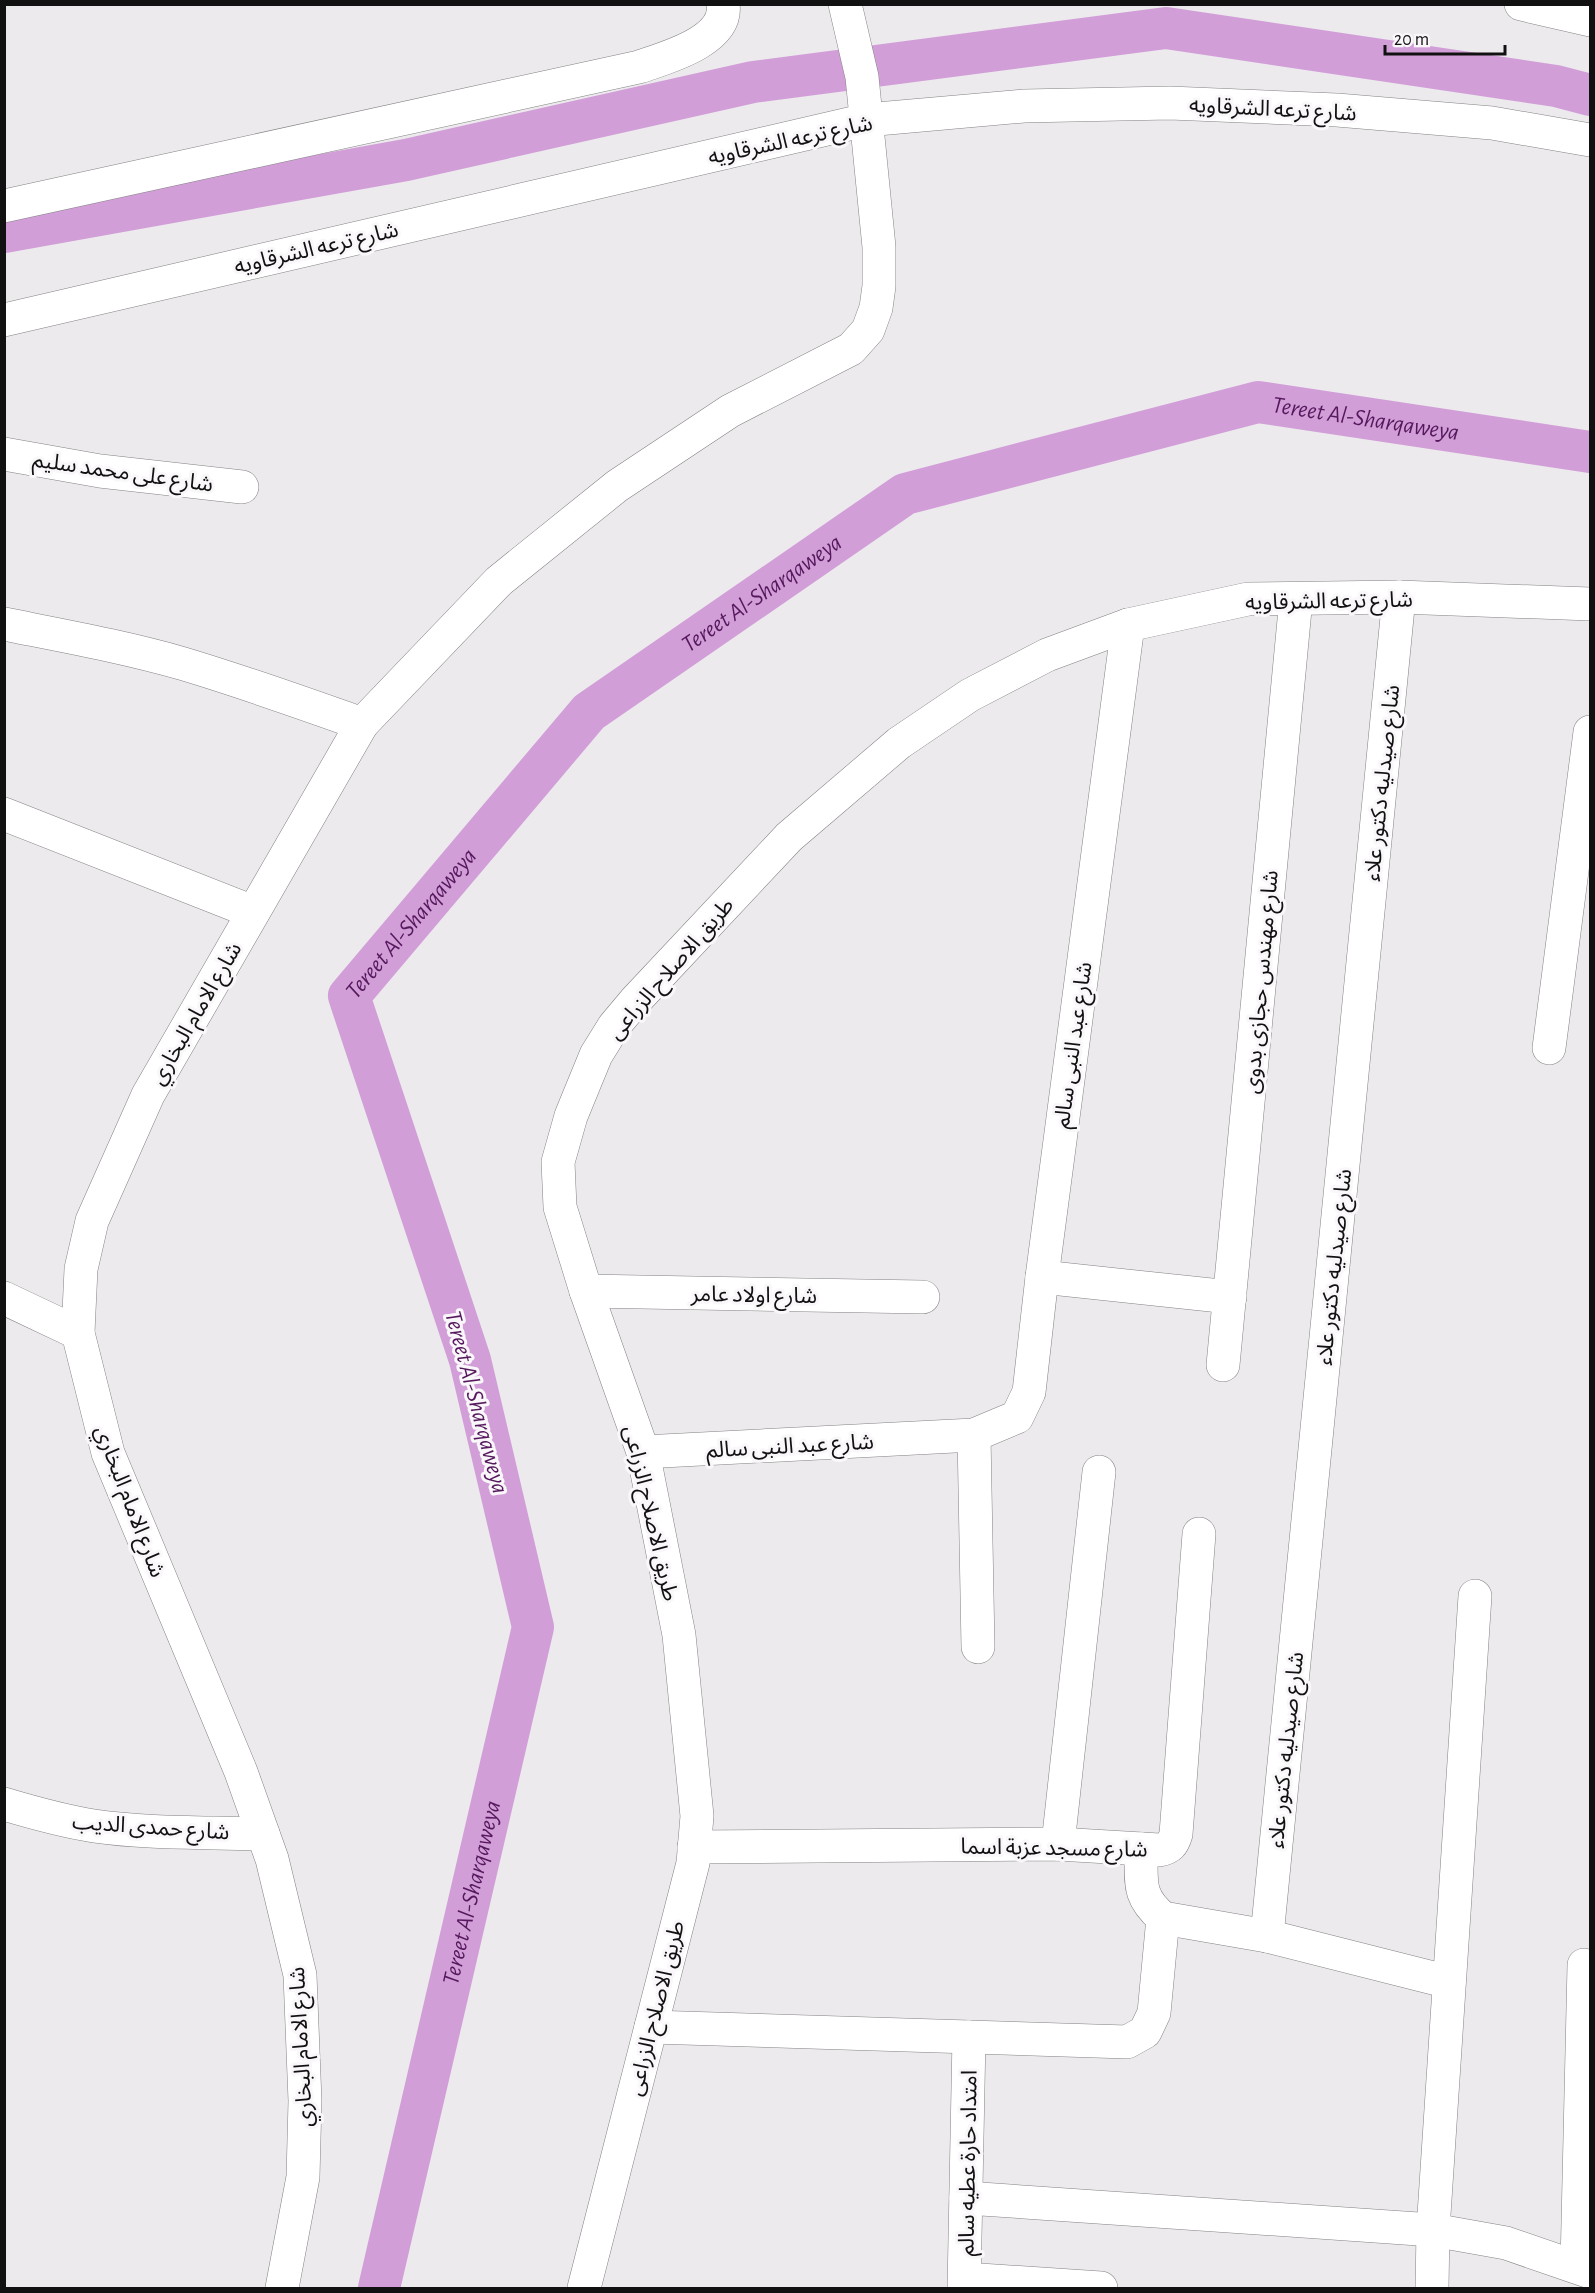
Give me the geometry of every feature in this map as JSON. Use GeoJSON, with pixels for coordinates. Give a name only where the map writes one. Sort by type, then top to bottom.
{"type":"FeatureCollection","features":[{"type":"Feature","properties":{"kind":"street"},"geometry":{"type":"LineString","coordinates":[[4,206],[639,67],[676,55],[698,43],[718,28],[725,11],[723,4]]}},
{"type":"Feature","properties":{"kind":"street"},"geometry":{"type":"LineString","coordinates":[[1521,4],[1590,20]]}},
{"type":"Feature","properties":{"kind":"street","name":"شارع الامام البخاري"},"geometry":{"type":"LineString","coordinates":[[282,2289],[303,2177],[305,2101],[300,1975],[275,1870],[241,1772],[108,1453],[78,1333],[81,1269],[92,1221],[148,1095],[362,724],[499,581],[617,486],[730,411],[851,349],[868,330],[876,308],[879,286],[879,247],[862,77],[848,14]]}},
{"type":"Feature","properties":{"kind":"street","name":"شارع ترعه الشرقاويه"},"geometry":{"type":"LineString","coordinates":[[4,320],[866,120],[1024,106],[1170,103],[1336,110],[1492,123],[1590,140]]}},
{"type":"Feature","properties":{"kind":"street","name":"شارع على محمد سليم"},"geometry":{"type":"LineString","coordinates":[[4,454],[100,471],[242,487]]}},
{"type":"Feature","properties":{"kind":"street","name":"شارع ترعه الشرقاويه"},"geometry":{"type":"LineString","coordinates":[[833,798],[899,743],[970,695],[1047,655],[1128,625],[1248,599],[1399,597],[1590,604]]}},
{"type":"Feature","properties":{"kind":"street","name":"شارع صيدليه دكتور علاء"},"geometry":{"type":"LineString","coordinates":[[1267,1936],[1399,597]]}},
{"type":"Feature","properties":{"kind":"street","name":"شارع مهندس حجازى بدوى"},"geometry":{"type":"LineString","coordinates":[[1223,1365],[1296,598]]}},
{"type":"Feature","properties":{"kind":"street"},"geometry":{"type":"LineString","coordinates":[[4,624],[182,663],[362,724]]}},
{"type":"Feature","properties":{"kind":"street","name":"شارع عبد النبى سالم"},"geometry":{"type":"LineString","coordinates":[[643,1452],[974,1435],[1017,1417],[1029,1392],[1042,1277],[1128,625]]}},
{"type":"Feature","properties":{"kind":"street"},"geometry":{"type":"LineString","coordinates":[[1549,1048],[1590,732]]}},
{"type":"Feature","properties":{"kind":"street","name":"طريق الاصلاح الزراعى"},"geometry":{"type":"LineString","coordinates":[[584,2289],[693,1863],[697,1816],[679,1635],[643,1452],[586,1291],[560,1206],[558,1162],[571,1116],[596,1055],[614,1026],[635,1000],[789,837],[833,798]]}},
{"type":"Feature","properties":{"kind":"street"},"geometry":{"type":"LineString","coordinates":[[4,814],[253,912]]}},
{"type":"Feature","properties":{"kind":"street"},"geometry":{"type":"LineString","coordinates":[[1042,1277],[1230,1297]]}},
{"type":"Feature","properties":{"kind":"street","name":"شارع اولاد عامر"},"geometry":{"type":"LineString","coordinates":[[586,1291],[923,1298]]}},
{"type":"Feature","properties":{"kind":"street"},"geometry":{"type":"LineString","coordinates":[[4,1298],[78,1333]]}},
{"type":"Feature","properties":{"kind":"street"},"geometry":{"type":"LineString","coordinates":[[974,1435],[978,1647]]}},
{"type":"Feature","properties":{"kind":"street"},"geometry":{"type":"LineString","coordinates":[[1058,1844],[1099,1472]]}},
{"type":"Feature","properties":{"kind":"street","name":"شارع مسجد عزبة اسما"},"geometry":{"type":"LineString","coordinates":[[694,1847],[1058,1844],[1167,1849],[1174,1843],[1176,1834],[1199,1534]]}},
{"type":"Feature","properties":{"kind":"street"},"geometry":{"type":"LineString","coordinates":[[1432,2289],[1433,2230],[1475,1596]]}},
{"type":"Feature","properties":{"kind":"street","name":"شارع حمدى الديب"},"geometry":{"type":"LineString","coordinates":[[4,1804],[95,1826],[134,1830],[263,1834]]}},
{"type":"Feature","properties":{"kind":"street"},"geometry":{"type":"LineString","coordinates":[[1141,1849],[1142,1893],[1150,1907],[1163,1918],[1267,1936],[1449,1982]]}},
{"type":"Feature","properties":{"kind":"street"},"geometry":{"type":"LineString","coordinates":[[651,2027],[1127,2042],[1145,2032],[1154,2013],[1163,1918]]}},
{"type":"Feature","properties":{"kind":"street"},"geometry":{"type":"LineString","coordinates":[[966,2198],[1433,2230],[1506,2242],[1584,2269],[1584,1965]]}},
{"type":"Feature","properties":{"kind":"street","name":"امتداد حارة عطيه سالم"},"geometry":{"type":"LineString","coordinates":[[965,2284],[969,2037]]}},
{"type":"Feature","properties":{"kind":"street"},"geometry":{"type":"LineString","coordinates":[[965,2284],[1101,2289]]}},
{"type":"Feature","properties":{"kind":"waterway"},"geometry":{"type":"LineString","coordinates":[[4,232],[406,160],[753,82],[1166,28],[1556,86],[1590,95]]}},
{"type":"Feature","properties":{"kind":"waterway","name":"Tereet Al-Sharqaweya"},"geometry":{"type":"LineString","coordinates":[[379,2288],[533,1627],[470,1360],[349,996],[589,712],[905,494],[1258,402],[1590,452]]}}]}
